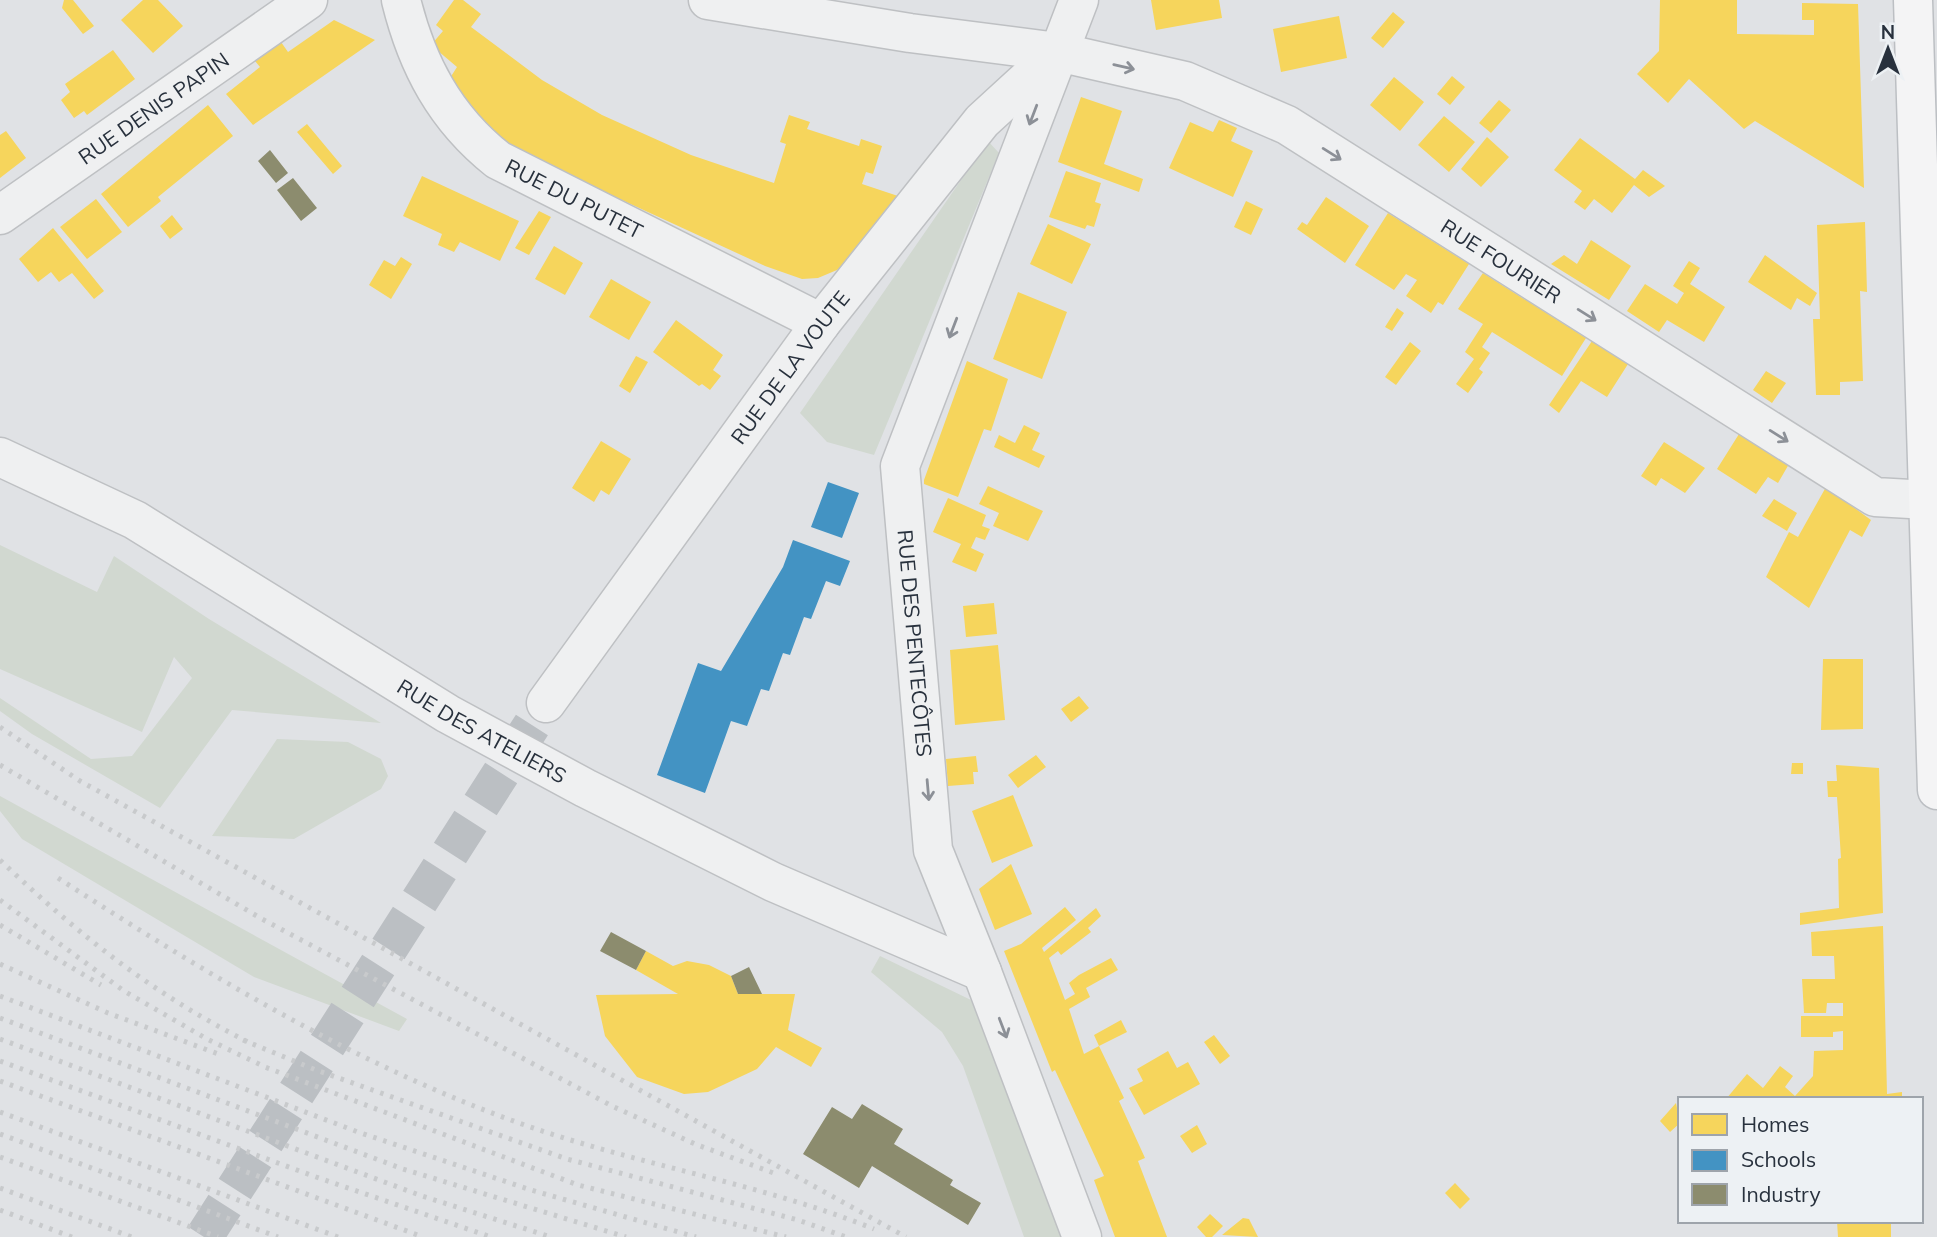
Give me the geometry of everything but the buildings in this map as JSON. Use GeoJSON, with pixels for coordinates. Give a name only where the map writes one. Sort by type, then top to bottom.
{"type":"FeatureCollection","features":[{"type":"Feature","properties":{"kind":"main road"},"geometry":{"type":"LineString","coordinates":[[1913,0],[1928,500],[1933,562],[1937,790]]}},
{"type":"Feature","properties":{"kind":"street","name":"RUE DENIS PAPIN"},"geometry":{"type":"LineString","coordinates":[[0,215],[308,0]]}},
{"type":"Feature","properties":{"kind":"street","name":"RUE DU PUTET"},"geometry":{"type":"LineString","coordinates":[[401,0],[413,43],[444,106],[472,139],[498,160],[821,323]]}},
{"type":"Feature","properties":{"kind":"street","name":"RUE FOURIER"},"geometry":{"type":"LineString","coordinates":[[708,0],[909,33],[1058,52],[1185,81],[1287,125],[1875,497],[1928,500]]}},
{"type":"Feature","properties":{"kind":"street","name":"RUE DES PENTECÔTES"},"geometry":{"type":"LineString","coordinates":[[1079,0],[900,466],[933,850],[1082,1237]]}},
{"type":"Feature","properties":{"kind":"street","name":"RUE DE LA VOUTE"},"geometry":{"type":"LineString","coordinates":[[546,703],[821,323],[982,121],[1058,52]]}},
{"type":"Feature","properties":{"kind":"street","name":"RUE DES ATELIERS"},"geometry":{"type":"LineString","coordinates":[[0,457],[147,527],[448,714],[585,788],[773,882],[982,972]]}},
{"type":"Feature","properties":{"kind":"shaded area"},"geometry":{"type":"Polygon","coordinates":[[[988,141],[999,153],[874,455],[827,442],[800,413],[988,141]]]}},
{"type":"Feature","properties":{"kind":"shaded area"},"geometry":{"type":"Polygon","coordinates":[[[0,545],[97,592],[114,556],[209,619],[381,723],[232,710],[160,808],[32,734],[0,711],[0,698],[91,759],[132,756],[192,678],[174,657],[142,732],[0,669],[0,545]]]}},
{"type":"Feature","properties":{"kind":"shaded area"},"geometry":{"type":"Polygon","coordinates":[[[277,739],[348,742],[381,759],[388,776],[381,789],[294,839],[212,836],[277,739]]]}},
{"type":"Feature","properties":{"kind":"shaded area"},"geometry":{"type":"Polygon","coordinates":[[[0,796],[407,1019],[399,1031],[254,977],[22,839],[0,811],[0,796]]]}},
{"type":"Feature","properties":{"kind":"shaded area"},"geometry":{"type":"Polygon","coordinates":[[[880,956],[971,1000],[1062,1237],[1024,1237],[963,1066],[942,1032],[871,972],[880,956]]]}},
{"type":"Feature","properties":{"kind":"tunnel"},"geometry":{"type":"LineString","coordinates":[[204,1237],[546,703]]}},
{"type":"Feature","properties":{"kind":"railway"},"geometry":{"type":"LineString","coordinates":[[0,727],[80,781],[906,1237]]}},
{"type":"Feature","properties":{"kind":"railway"},"geometry":{"type":"LineString","coordinates":[[0,765],[262,919],[612,1106],[695,1144],[779,1175]]}},
{"type":"Feature","properties":{"kind":"railway"},"geometry":{"type":"LineString","coordinates":[[0,860],[88,938],[148,983],[250,1043]]}},
{"type":"Feature","properties":{"kind":"railway"},"geometry":{"type":"LineString","coordinates":[[58,878],[169,948],[282,1014],[339,1045],[458,1099],[563,1138],[787,1199],[874,1229]]}},
{"type":"Feature","properties":{"kind":"railway"},"geometry":{"type":"LineString","coordinates":[[0,900],[124,991],[207,1039],[265,1067],[578,1185],[786,1237]]}},
{"type":"Feature","properties":{"kind":"railway"},"geometry":{"type":"LineString","coordinates":[[0,925],[101,985]]}},
{"type":"Feature","properties":{"kind":"railway"},"geometry":{"type":"LineString","coordinates":[[0,964],[108,1013],[221,1055]]}},
{"type":"Feature","properties":{"kind":"railway"},"geometry":{"type":"LineString","coordinates":[[0,996],[358,1132],[531,1190],[696,1237]]}},
{"type":"Feature","properties":{"kind":"railway"},"geometry":{"type":"LineString","coordinates":[[0,1018],[403,1169],[626,1237]]}},
{"type":"Feature","properties":{"kind":"railway"},"geometry":{"type":"LineString","coordinates":[[0,1039],[422,1196],[551,1237]]}},
{"type":"Feature","properties":{"kind":"railway"},"geometry":{"type":"LineString","coordinates":[[243,1040],[316,1070],[567,1159],[798,1220],[846,1237]]}},
{"type":"Feature","properties":{"kind":"railway"},"geometry":{"type":"LineString","coordinates":[[0,1061],[316,1177],[491,1237]]}},
{"type":"Feature","properties":{"kind":"railway"},"geometry":{"type":"LineString","coordinates":[[0,1081],[423,1237]]}},
{"type":"Feature","properties":{"kind":"railway"},"geometry":{"type":"LineString","coordinates":[[0,1112],[338,1237]]}},
{"type":"Feature","properties":{"kind":"railway"},"geometry":{"type":"LineString","coordinates":[[0,1134],[278,1237]]}},
{"type":"Feature","properties":{"kind":"railway"},"geometry":{"type":"LineString","coordinates":[[0,1157],[218,1237]]}},
{"type":"Feature","properties":{"kind":"railway"},"geometry":{"type":"LineString","coordinates":[[0,1188],[132,1237]]}},
{"type":"Feature","properties":{"kind":"railway"},"geometry":{"type":"LineString","coordinates":[[0,1210],[72,1237]]}}]}
